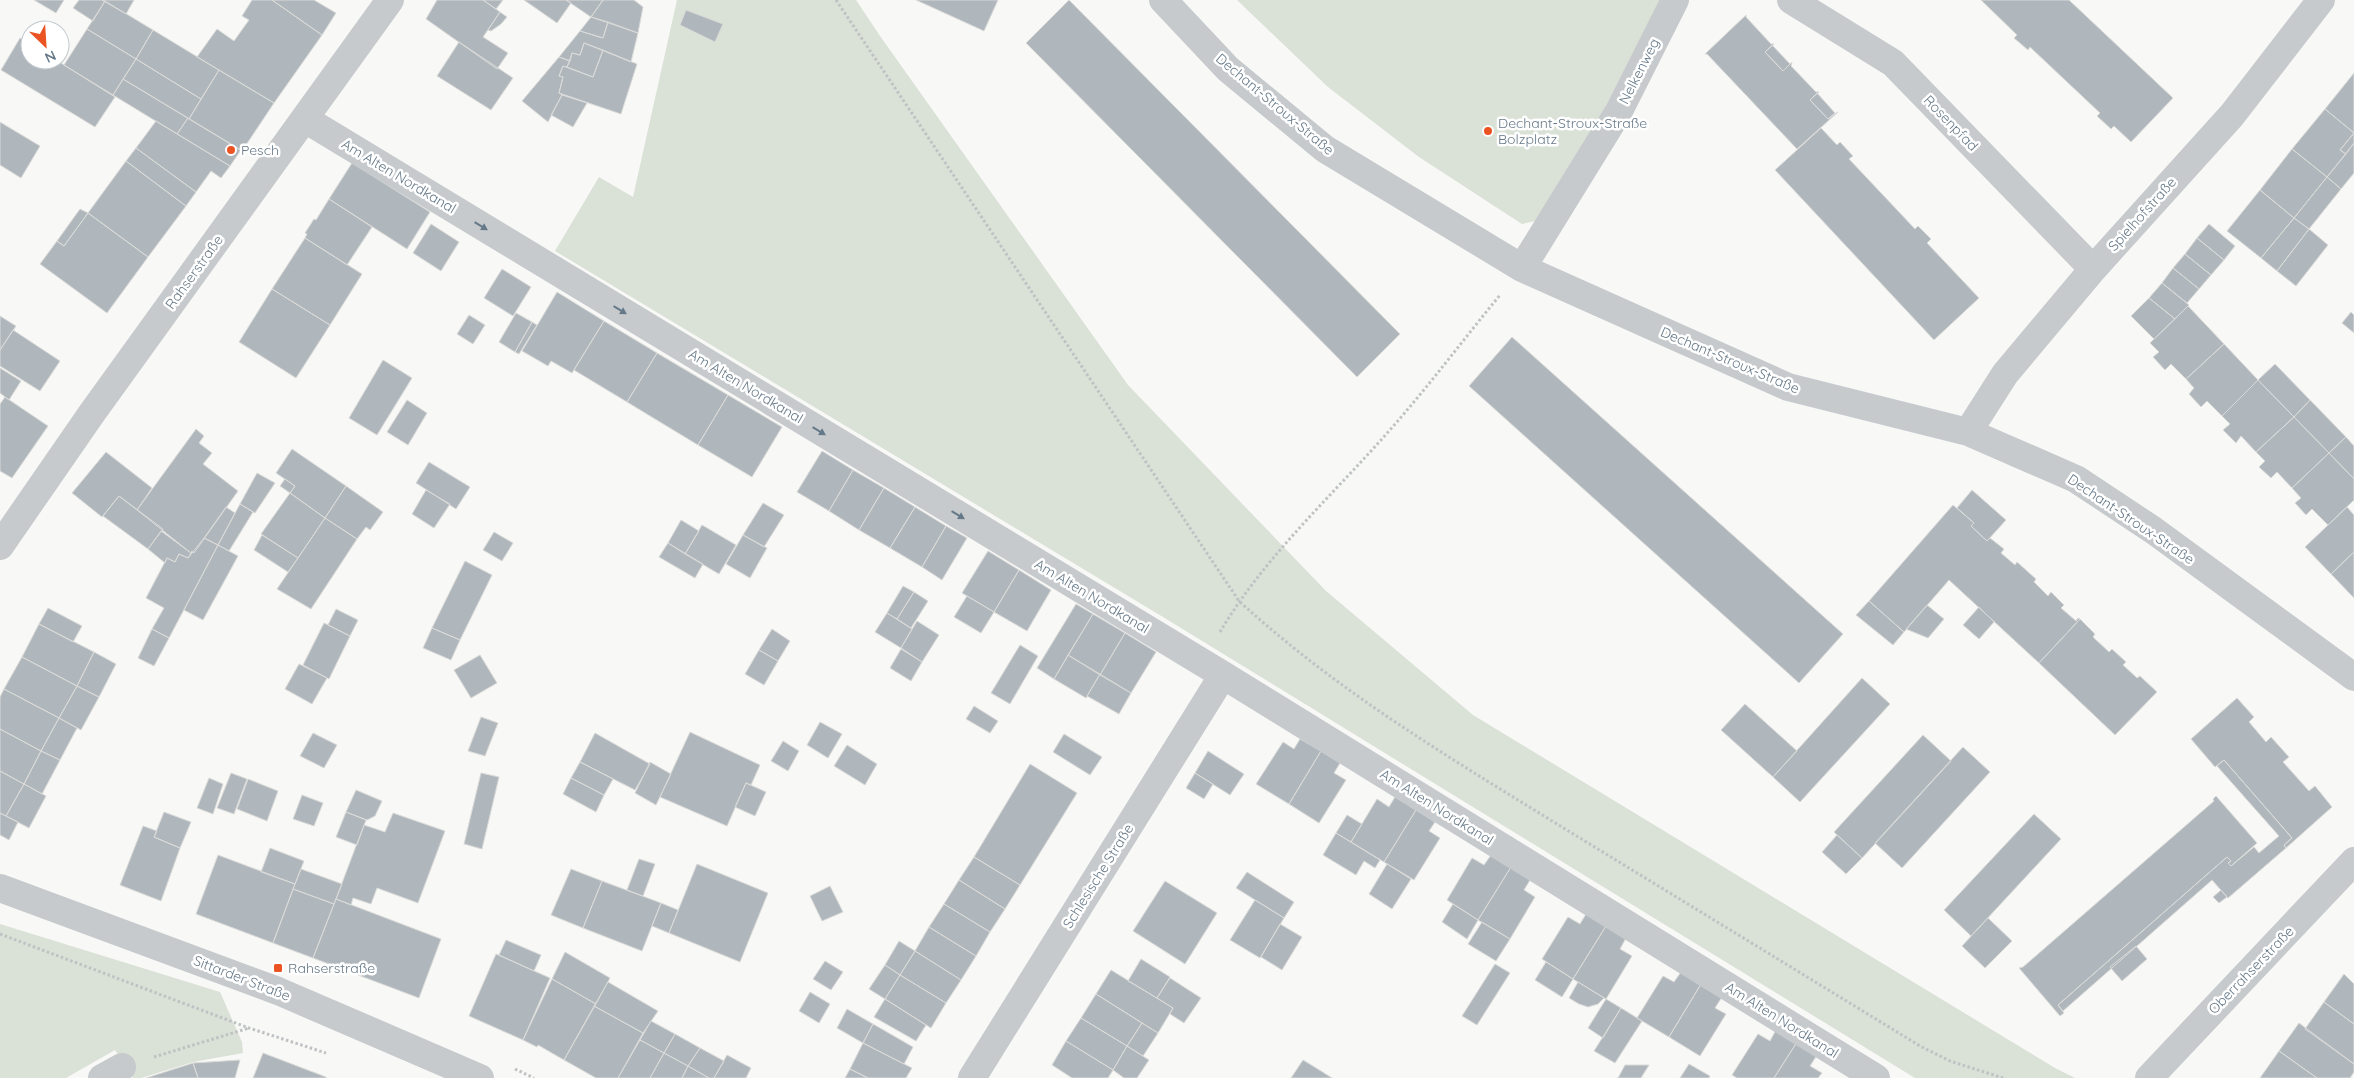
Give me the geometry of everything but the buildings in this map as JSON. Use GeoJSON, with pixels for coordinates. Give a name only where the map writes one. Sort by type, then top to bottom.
{"type":"FeatureCollection","features":[{"type":"Feature","properties":{"kind":"street","name":"Rahserstraße"},"geometry":{"type":"LineString","coordinates":[[0,546],[92,413],[390,0]]}},
{"type":"Feature","properties":{"kind":"street","name":"Dechant-Stroux-Straße"},"geometry":{"type":"LineString","coordinates":[[1163,0],[1228,69],[1325,149],[1522,268],[1788,387],[1968,432],[2076,479],[2153,530],[2354,677]]}},
{"type":"Feature","properties":{"kind":"street","name":"Nelkenweg"},"geometry":{"type":"LineString","coordinates":[[1522,268],[1619,110],[1674,0]]}},
{"type":"Feature","properties":{"kind":"street","name":"Rosenpfad"},"geometry":{"type":"LineString","coordinates":[[1791,0],[1892,63],[2093,268]]}},
{"type":"Feature","properties":{"kind":"street","name":"Spielhofstraße"},"geometry":{"type":"LineString","coordinates":[[1968,432],[2005,374],[2093,268],[2232,115],[2321,0]]}},
{"type":"Feature","properties":{"kind":"street","name":"Am Alten Nordkanal"},"geometry":{"type":"LineString","coordinates":[[305,119],[1213,669],[1876,1078]]}},
{"type":"Feature","properties":{"kind":"street","name":"Schlesische Straße"},"geometry":{"type":"LineString","coordinates":[[972,1078],[1213,669]]}},
{"type":"Feature","properties":{"kind":"street","name":"Oberrahserstraße"},"geometry":{"type":"LineString","coordinates":[[2152,1077],[2354,861]]}},
{"type":"Feature","properties":{"kind":"street","name":"Sittarder Straße"},"geometry":{"type":"LineString","coordinates":[[0,888],[278,991],[480,1078]]}},
{"type":"Feature","properties":{"kind":"path"},"geometry":{"type":"LineString","coordinates":[[836,0],[1239,601],[1279,638],[1328,676],[1419,739],[1920,1046],[1950,1061],[2003,1078]]}},
{"type":"Feature","properties":{"kind":"path"},"geometry":{"type":"LineString","coordinates":[[1213,669],[1239,601],[1270,560],[1390,430],[1522,268]]}},
{"type":"Feature","properties":{"kind":"path"},"geometry":{"type":"LineString","coordinates":[[0,934],[249,1028],[335,1056]]}},
{"type":"Feature","properties":{"kind":"path"},"geometry":{"type":"LineString","coordinates":[[112,1072],[249,1028]]}},
{"type":"Feature","properties":{"kind":"shaded area"},"geometry":{"type":"Polygon","coordinates":[[[677,0],[856,0],[1128,385],[1326,591],[1473,715],[2055,1068],[2075,1078],[1915,1078],[1163,617],[555,251],[599,177],[633,197],[677,0]]]}},
{"type":"Feature","properties":{"kind":"shaded area","name":"Dechant-Stroux-Straße Bolzplatz"},"geometry":{"type":"Polygon","coordinates":[[[1237,0],[1660,0],[1607,104],[1542,214],[1535,221],[1522,224],[1419,157],[1328,87],[1237,0]]]}},
{"type":"Feature","properties":{"kind":"shaded area"},"geometry":{"type":"Polygon","coordinates":[[[0,924],[220,992],[242,1042],[243,1053],[193,1062],[141,1078],[133,1078],[115,1050],[66,1078],[0,1078],[0,924]]]}},
{"type":"Feature","properties":{"kind":"place","name":"Dechant-Stroux-Straße Bolzplatz"},"geometry":{"type":"Point","coordinates":[1488,131]}},
{"type":"Feature","properties":{"kind":"place","name":"Pesch"},"geometry":{"type":"Point","coordinates":[231,150]}},
{"type":"Feature","properties":{"kind":"place","name":"Rahserstraße"},"geometry":{"type":"Point","coordinates":[278,968]}}]}
